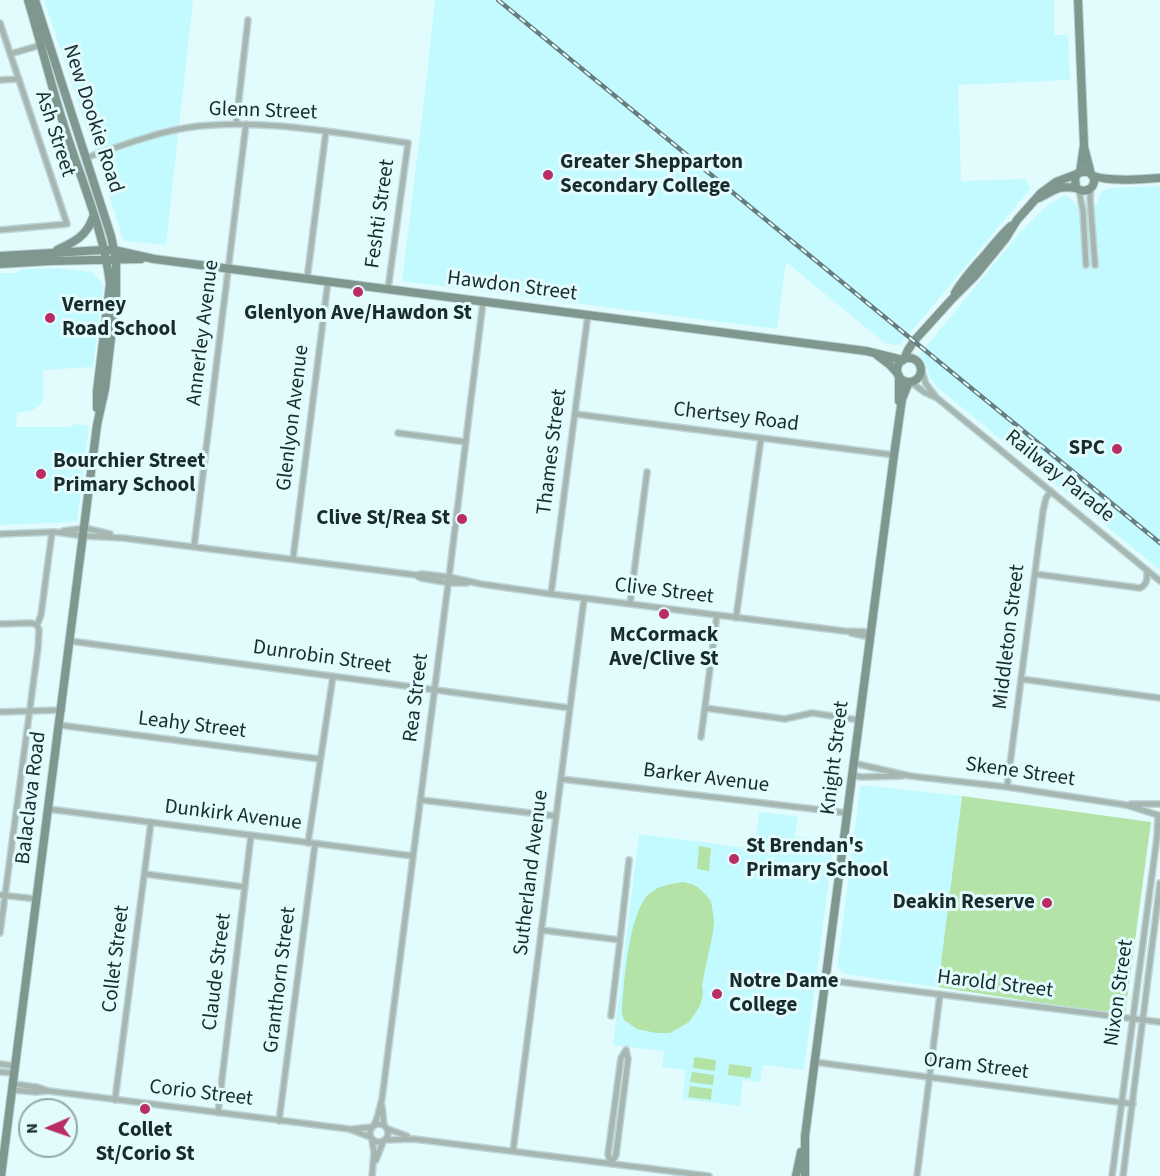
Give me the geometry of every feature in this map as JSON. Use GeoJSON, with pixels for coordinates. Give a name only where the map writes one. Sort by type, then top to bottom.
{"type":"FeatureCollection","features":[{"type":"Feature","properties":{"kind":"street","name":"New Dookie Road"},"geometry":{"type":"LineString","coordinates":[[27,0],[85,158],[111,236],[116,260]]}},
{"type":"Feature","properties":{"kind":"street","name":"New Dookie Road"},"geometry":{"type":"LineString","coordinates":[[35,0],[63,123],[105,260]]}},
{"type":"Feature","properties":{"kind":"street"},"geometry":{"type":"LineString","coordinates":[[1078,0],[1084,146],[1079,173],[1075,178],[1083,211],[1086,265]]}},
{"type":"Feature","properties":{"kind":"street"},"geometry":{"type":"LineString","coordinates":[[236,124],[248,20]]}},
{"type":"Feature","properties":{"kind":"street","name":"Ash Street"},"geometry":{"type":"LineString","coordinates":[[0,23],[67,224],[0,230]]}},
{"type":"Feature","properties":{"kind":"street"},"geometry":{"type":"LineString","coordinates":[[10,54],[44,45]]}},
{"type":"Feature","properties":{"kind":"street"},"geometry":{"type":"LineString","coordinates":[[0,80],[19,79]]}},
{"type":"Feature","properties":{"kind":"street","name":"Glenn Street"},"geometry":{"type":"LineString","coordinates":[[85,158],[153,136],[210,125],[246,124],[326,131],[408,143]]}},
{"type":"Feature","properties":{"kind":"street","name":"Annerley Avenue"},"geometry":{"type":"LineString","coordinates":[[194,547],[246,124]]}},
{"type":"Feature","properties":{"kind":"street"},"geometry":{"type":"LineString","coordinates":[[307,279],[326,131]]}},
{"type":"Feature","properties":{"kind":"street","name":"Feshti Street"},"geometry":{"type":"LineString","coordinates":[[388,289],[408,143]]}},
{"type":"Feature","properties":{"kind":"street"},"geometry":{"type":"LineString","coordinates":[[1084,146],[1094,180],[1090,198],[1095,265]]}},
{"type":"Feature","properties":{"kind":"street"},"geometry":{"type":"LineString","coordinates":[[925,330],[915,350],[919,376],[910,382],[904,380],[897,368],[908,350],[925,330],[952,299],[961,284],[990,254],[1001,234],[1041,193],[1052,185],[1084,171],[1100,178],[1160,178]]}},
{"type":"Feature","properties":{"kind":"street"},"geometry":{"type":"LineString","coordinates":[[1033,202],[1060,187],[1086,191],[1120,179]]}},
{"type":"Feature","properties":{"kind":"street"},"geometry":{"type":"LineString","coordinates":[[50,253],[82,236],[93,216]]}},
{"type":"Feature","properties":{"kind":"street","name":"Hawdon Street"},"geometry":{"type":"LineString","coordinates":[[0,256],[114,250],[154,259],[866,351],[904,359]]}},
{"type":"Feature","properties":{"kind":"street","name":"Hawdon Street"},"geometry":{"type":"LineString","coordinates":[[0,264],[154,259]]}},
{"type":"Feature","properties":{"kind":"street","name":"Balaclava Road"},"geometry":{"type":"LineString","coordinates":[[97,425],[97,391],[110,284],[105,260]]}},
{"type":"Feature","properties":{"kind":"street","name":"Balaclava Road"},"geometry":{"type":"LineString","coordinates":[[1,1171],[97,425],[105,389],[116,295],[116,260]]}},
{"type":"Feature","properties":{"kind":"street","name":"Glenlyon Avenue"},"geometry":{"type":"LineString","coordinates":[[292,560],[328,281]]}},
{"type":"Feature","properties":{"kind":"street","name":"Rea Street"},"geometry":{"type":"LineString","coordinates":[[373,1126],[382,1099],[483,302]]}},
{"type":"Feature","properties":{"kind":"street","name":"Thames Street"},"geometry":{"type":"LineString","coordinates":[[551,594],[588,315]]}},
{"type":"Feature","properties":{"kind":"street","name":"Hawdon Street"},"geometry":{"type":"LineString","coordinates":[[866,351],[883,359],[899,375]]}},
{"type":"Feature","properties":{"kind":"street"},"geometry":{"type":"LineString","coordinates":[[904,359],[910,358],[918,363]]}},
{"type":"Feature","properties":{"kind":"street","name":"Railway Parade"},"geometry":{"type":"LineString","coordinates":[[918,363],[927,384],[937,398]]}},
{"type":"Feature","properties":{"kind":"street","name":"Knight Street"},"geometry":{"type":"LineString","coordinates":[[898,421],[899,375]]}},
{"type":"Feature","properties":{"kind":"street","name":"Railway Parade"},"geometry":{"type":"LineString","coordinates":[[910,382],[937,398],[1160,581]]}},
{"type":"Feature","properties":{"kind":"street","name":"Knight Street"},"geometry":{"type":"LineString","coordinates":[[796,1176],[805,1136],[898,421],[902,399],[910,382]]}},
{"type":"Feature","properties":{"kind":"street","name":"Chertsey Road"},"geometry":{"type":"LineString","coordinates":[[575,414],[894,455]]}},
{"type":"Feature","properties":{"kind":"street"},"geometry":{"type":"LineString","coordinates":[[398,433],[466,442]]}},
{"type":"Feature","properties":{"kind":"street"},"geometry":{"type":"LineString","coordinates":[[736,618],[761,438]]}},
{"type":"Feature","properties":{"kind":"street"},"geometry":{"type":"LineString","coordinates":[[630,604],[647,472]]}},
{"type":"Feature","properties":{"kind":"street","name":"Middleton Street"},"geometry":{"type":"LineString","coordinates":[[1007,788],[1044,505],[1051,491]]}},
{"type":"Feature","properties":{"kind":"street","name":"Balaclava Road"},"geometry":{"type":"LineString","coordinates":[[0,933],[2,895],[30,711],[39,636],[37,626],[41,615],[53,532]]}},
{"type":"Feature","properties":{"kind":"street","name":"Clive Street"},"geometry":{"type":"LineString","coordinates":[[0,534],[84,532],[292,560],[422,574],[551,594],[870,634]]}},
{"type":"Feature","properties":{"kind":"street"},"geometry":{"type":"LineString","coordinates":[[1035,574],[1140,588],[1145,585],[1147,570]]}},
{"type":"Feature","properties":{"kind":"street","name":"Sutherland Avenue"},"geometry":{"type":"LineString","coordinates":[[513,1151],[584,598]]}},
{"type":"Feature","properties":{"kind":"street"},"geometry":{"type":"LineString","coordinates":[[701,737],[717,615]]}},
{"type":"Feature","properties":{"kind":"street"},"geometry":{"type":"LineString","coordinates":[[0,624],[31,623],[37,626]]}},
{"type":"Feature","properties":{"kind":"street","name":"Dunrobin Street"},"geometry":{"type":"LineString","coordinates":[[70,641],[570,708]]}},
{"type":"Feature","properties":{"kind":"street","name":"Granthorn Street"},"geometry":{"type":"LineString","coordinates":[[279,1121],[320,759],[333,676]]}},
{"type":"Feature","properties":{"kind":"street"},"geometry":{"type":"LineString","coordinates":[[1022,680],[1160,698]]}},
{"type":"Feature","properties":{"kind":"street"},"geometry":{"type":"LineString","coordinates":[[705,708],[785,719],[812,713],[859,720]]}},
{"type":"Feature","properties":{"kind":"street"},"geometry":{"type":"LineString","coordinates":[[0,712],[62,710]]}},
{"type":"Feature","properties":{"kind":"street","name":"Leahy Street"},"geometry":{"type":"LineString","coordinates":[[59,725],[320,759]]}},
{"type":"Feature","properties":{"kind":"street","name":"Skene Street"},"geometry":{"type":"LineString","coordinates":[[853,763],[910,776],[1126,804],[1160,803]]}},
{"type":"Feature","properties":{"kind":"street","name":"Skene Street"},"geometry":{"type":"LineString","coordinates":[[852,776],[910,776]]}},
{"type":"Feature","properties":{"kind":"street","name":"Barker Avenue"},"geometry":{"type":"LineString","coordinates":[[561,779],[847,813]]}},
{"type":"Feature","properties":{"kind":"street"},"geometry":{"type":"LineString","coordinates":[[421,800],[556,816]]}},
{"type":"Feature","properties":{"kind":"street","name":"Nixon Street"},"geometry":{"type":"LineString","coordinates":[[1112,1176],[1157,837],[1159,816],[1157,809],[1160,803]]}},
{"type":"Feature","properties":{"kind":"street","name":"Skene Street"},"geometry":{"type":"LineString","coordinates":[[1126,804],[1159,816]]}},
{"type":"Feature","properties":{"kind":"street","name":"Dunkirk Avenue"},"geometry":{"type":"LineString","coordinates":[[48,809],[413,856]]}},
{"type":"Feature","properties":{"kind":"street","name":"Collet Street"},"geometry":{"type":"LineString","coordinates":[[115,1100],[151,822]]}},
{"type":"Feature","properties":{"kind":"street","name":"Claude Street"},"geometry":{"type":"LineString","coordinates":[[218,1113],[251,835]]}},
{"type":"Feature","properties":{"kind":"street"},"geometry":{"type":"LineString","coordinates":[[611,1016],[629,860]]}},
{"type":"Feature","properties":{"kind":"street"},"geometry":{"type":"LineString","coordinates":[[145,874],[244,887]]}},
{"type":"Feature","properties":{"kind":"street","name":"Nixon Street"},"geometry":{"type":"LineString","coordinates":[[1123,1176],[1160,883]]}},
{"type":"Feature","properties":{"kind":"street"},"geometry":{"type":"LineString","coordinates":[[2,895],[37,899]]}},
{"type":"Feature","properties":{"kind":"street"},"geometry":{"type":"LineString","coordinates":[[541,930],[620,940]]}},
{"type":"Feature","properties":{"kind":"street","name":"Harold Street"},"geometry":{"type":"LineString","coordinates":[[825,980],[1160,1022]]}},
{"type":"Feature","properties":{"kind":"street"},"geometry":{"type":"LineString","coordinates":[[917,1176],[940,994]]}},
{"type":"Feature","properties":{"kind":"street"},"geometry":{"type":"LineString","coordinates":[[626,1050],[628,1059],[616,1155],[611,1164],[608,1154],[609,1143],[621,1058],[626,1050]]}},
{"type":"Feature","properties":{"kind":"street","name":"Oram Street"},"geometry":{"type":"LineString","coordinates":[[814,1062],[1133,1104]]}},
{"type":"Feature","properties":{"kind":"street"},"geometry":{"type":"LineString","coordinates":[[0,1064],[15,1069]]}},
{"type":"Feature","properties":{"kind":"street"},"geometry":{"type":"LineString","coordinates":[[0,1072],[15,1069]]}},
{"type":"Feature","properties":{"kind":"street","name":"Corio Street"},"geometry":{"type":"LineString","coordinates":[[12,1087],[37,1087],[49,1091],[349,1130],[371,1138]]}},
{"type":"Feature","properties":{"kind":"street","name":"Rea Street"},"geometry":{"type":"LineString","coordinates":[[382,1099],[386,1127]]}},
{"type":"Feature","properties":{"kind":"street"},"geometry":{"type":"LineString","coordinates":[[373,1173],[373,1144],[369,1132],[373,1126],[379,1124],[414,1138]]}},
{"type":"Feature","properties":{"kind":"street","name":"Corio Street"},"geometry":{"type":"LineString","coordinates":[[349,1130],[373,1126]]}},
{"type":"Feature","properties":{"kind":"street"},"geometry":{"type":"LineString","coordinates":[[373,1173],[377,1154],[388,1135],[386,1127]]}},
{"type":"Feature","properties":{"kind":"street","name":"Knight Street"},"geometry":{"type":"LineString","coordinates":[[805,1136],[805,1176]]}},
{"type":"Feature","properties":{"kind":"street"},"geometry":{"type":"LineString","coordinates":[[371,1138],[377,1142],[414,1138],[709,1176]]}},
{"type":"Feature","properties":{"kind":"shaded area"},"geometry":{"type":"Polygon","coordinates":[[[44,0],[193,0],[166,245],[124,241],[44,0]]]}},
{"type":"Feature","properties":{"kind":"shaded area"},"geometry":{"type":"Polygon","coordinates":[[[435,0],[1054,0],[1054,35],[1068,35],[1070,80],[958,85],[961,181],[1025,179],[1031,188],[900,345],[886,344],[786,262],[777,329],[402,281],[435,0]]]}},
{"type":"Feature","properties":{"kind":"shaded area"},"geometry":{"type":"Polygon","coordinates":[[[1160,186],[1160,570],[937,387],[919,355],[1022,230],[1049,204],[1066,195],[1079,206],[1097,205],[1101,191],[1111,188],[1160,186]]]}},
{"type":"Feature","properties":{"kind":"shaded area"},"geometry":{"type":"Polygon","coordinates":[[[58,268],[92,272],[101,281],[103,288],[93,367],[43,370],[43,399],[40,405],[33,410],[17,413],[16,427],[68,427],[75,424],[89,426],[77,521],[0,525],[0,273],[15,273],[23,269],[58,268]]]}},
{"type":"Feature","properties":{"kind":"shaded area","name":"Notre Dame College"},"geometry":{"type":"Polygon","coordinates":[[[863,785],[962,796],[938,987],[845,974],[837,968],[860,787],[863,785]]]}},
{"type":"Feature","properties":{"kind":"shaded area","name":"Notre Dame College"},"geometry":{"type":"Polygon","coordinates":[[[759,812],[798,816],[795,836],[834,842],[804,1070],[763,1065],[760,1082],[743,1080],[740,1106],[682,1099],[686,1070],[662,1067],[664,1051],[613,1045],[639,834],[755,849],[759,812]]]}},
{"type":"Feature","properties":{"kind":"green space","name":"Deakin Reserve"},"geometry":{"type":"Polygon","coordinates":[[[962,796],[1151,822],[1125,1014],[938,987],[962,796]]]}},
{"type":"Feature","properties":{"kind":"green space"},"geometry":{"type":"Polygon","coordinates":[[[699,846],[711,848],[709,871],[697,869],[699,846]]]}},
{"type":"Feature","properties":{"kind":"green space"},"geometry":{"type":"Polygon","coordinates":[[[683,882],[699,888],[707,896],[711,901],[714,920],[700,1006],[689,1022],[670,1033],[637,1029],[624,1020],[622,1014],[628,950],[636,916],[642,903],[653,891],[665,885],[683,882]]]}},
{"type":"Feature","properties":{"kind":"green space"},"geometry":{"type":"Polygon","coordinates":[[[694,1057],[716,1060],[715,1071],[693,1068],[694,1057]]]}},
{"type":"Feature","properties":{"kind":"green space"},"geometry":{"type":"Polygon","coordinates":[[[729,1064],[752,1067],[750,1078],[728,1075],[729,1064]]]}},
{"type":"Feature","properties":{"kind":"green space"},"geometry":{"type":"Polygon","coordinates":[[[692,1072],[714,1075],[713,1085],[690,1082],[692,1072]]]}},
{"type":"Feature","properties":{"kind":"green space"},"geometry":{"type":"Polygon","coordinates":[[[690,1086],[712,1089],[711,1100],[688,1097],[690,1086]]]}},
{"type":"Feature","properties":{"kind":"railway"},"geometry":{"type":"LineString","coordinates":[[498,0],[1160,543]]}},
{"type":"Feature","properties":{"kind":"place","name":"Greater Shepparton Secondary College"},"geometry":{"type":"Point","coordinates":[548,175]}},
{"type":"Feature","properties":{"kind":"place","name":"Glenlyon Ave/Hawdon St"},"geometry":{"type":"Point","coordinates":[358,292]}},
{"type":"Feature","properties":{"kind":"place","name":"Verney Road School"},"geometry":{"type":"Point","coordinates":[50,318]}},
{"type":"Feature","properties":{"kind":"place","name":"SPC"},"geometry":{"type":"Point","coordinates":[1117,449]}},
{"type":"Feature","properties":{"kind":"place","name":"Bourchier Street Primary School"},"geometry":{"type":"Point","coordinates":[41,474]}},
{"type":"Feature","properties":{"kind":"place","name":"Clive St/Rea St"},"geometry":{"type":"Point","coordinates":[462,519]}},
{"type":"Feature","properties":{"kind":"place","name":"McCormack Ave/Clive St"},"geometry":{"type":"Point","coordinates":[664,614]}},
{"type":"Feature","properties":{"kind":"place","name":"St Brendan's Primary School"},"geometry":{"type":"Point","coordinates":[734,859]}},
{"type":"Feature","properties":{"kind":"place","name":"Deakin Reserve"},"geometry":{"type":"Point","coordinates":[1047,903]}},
{"type":"Feature","properties":{"kind":"place","name":"Notre Dame College"},"geometry":{"type":"Point","coordinates":[717,994]}},
{"type":"Feature","properties":{"kind":"place","name":"Collet St/Corio St"},"geometry":{"type":"Point","coordinates":[145,1109]}}]}
